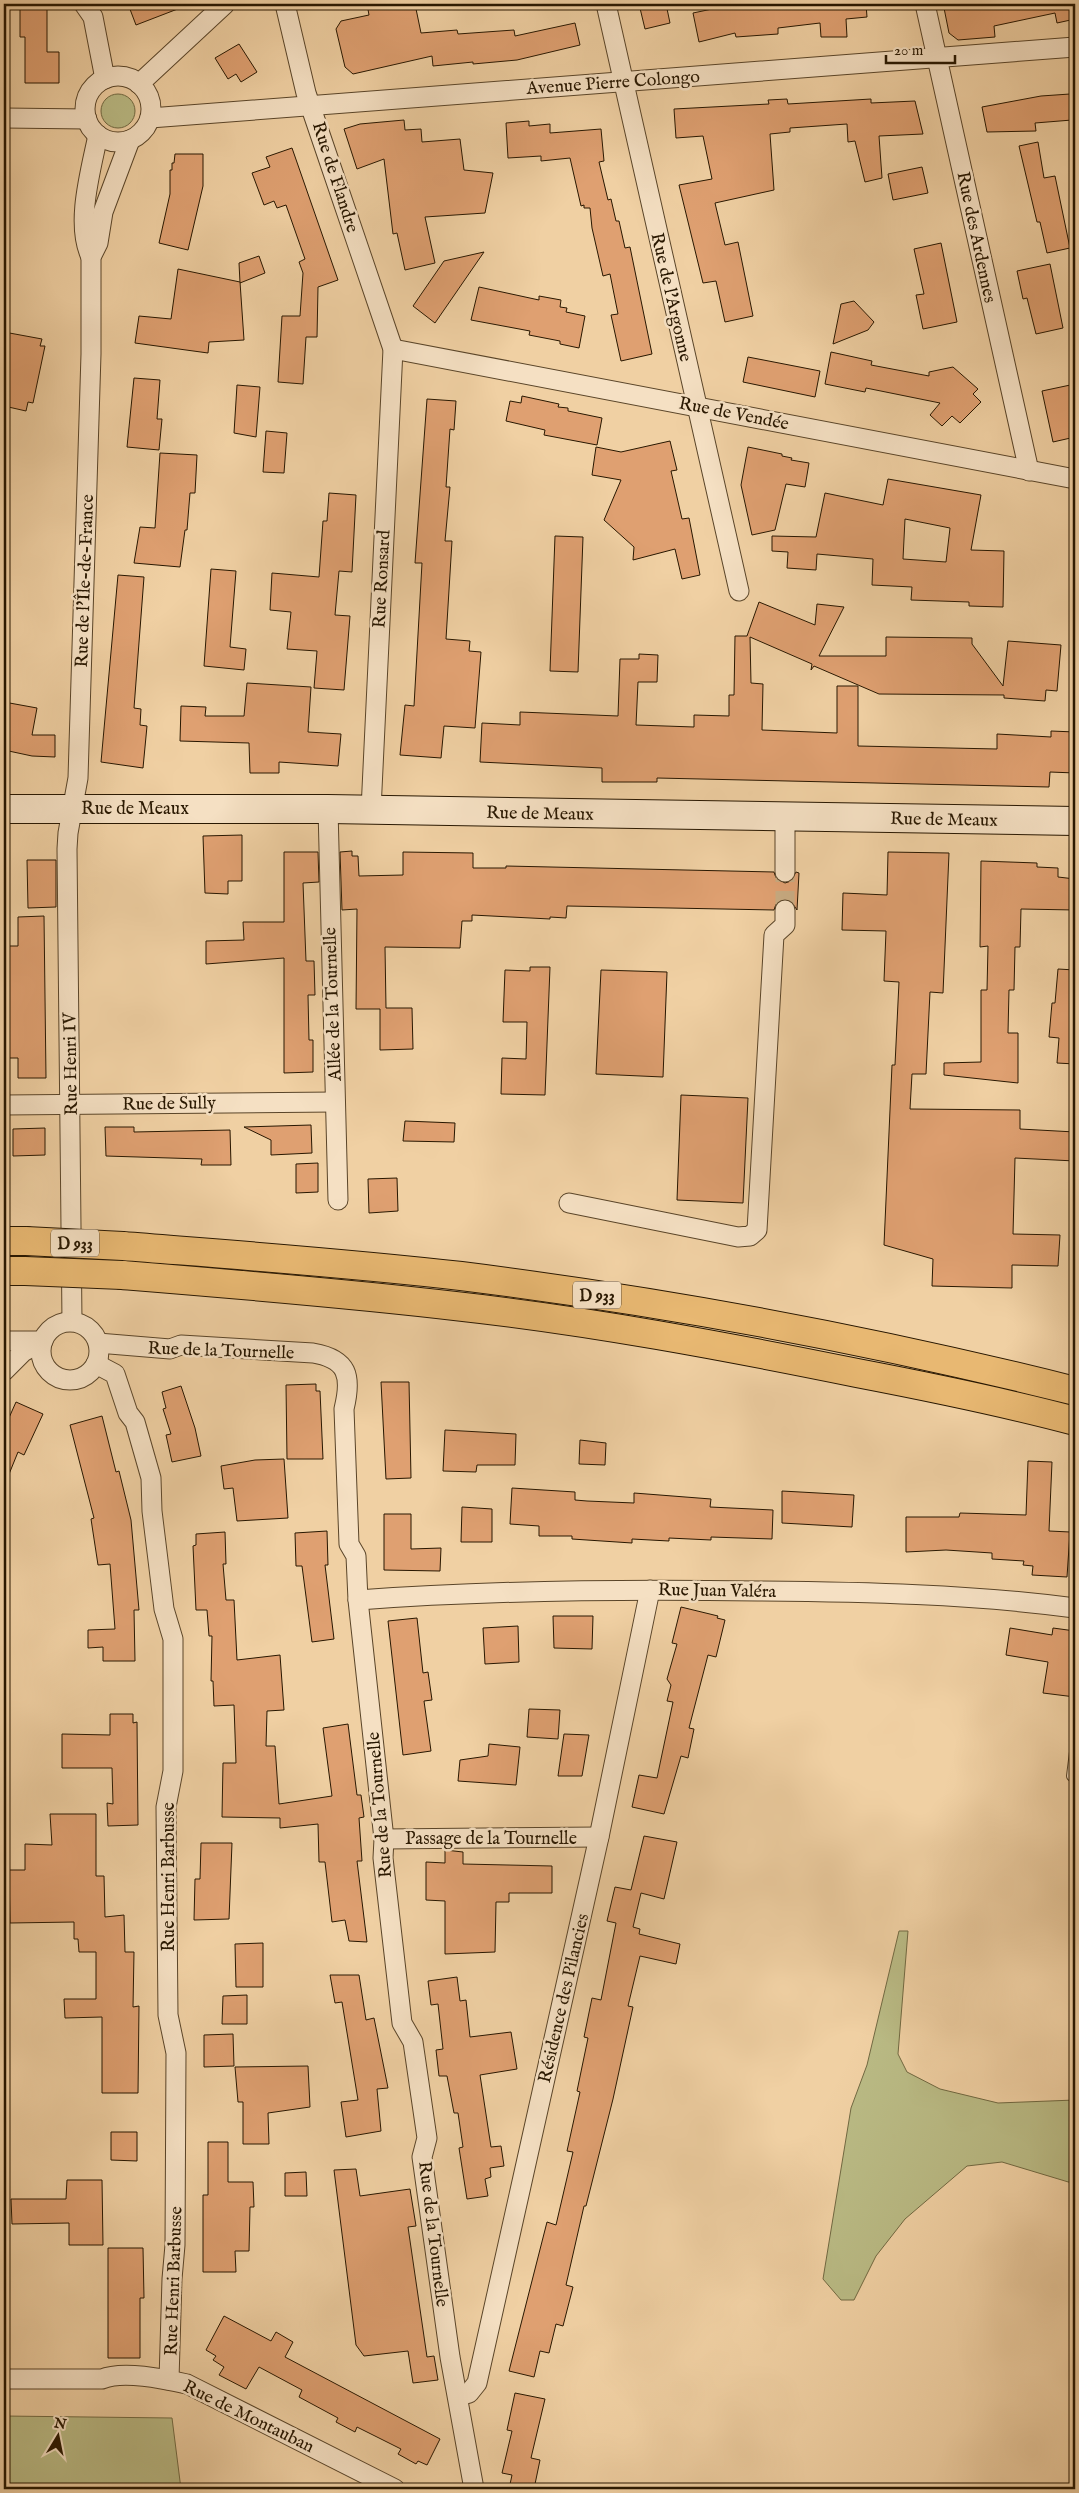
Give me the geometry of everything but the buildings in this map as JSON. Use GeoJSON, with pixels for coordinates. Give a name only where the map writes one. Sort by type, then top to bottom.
{"type":"FeatureCollection","features":[{"type":"Feature","properties":{"kind":"highway","name":"D 933"},"geometry":{"type":"LineString","coordinates":[[15,1241],[123,1246],[313,1260],[461,1276],[610,1297],[764,1323],[917,1354],[1069,1390]]}},
{"type":"Feature","properties":{"kind":"highway","name":"D 933"},"geometry":{"type":"LineString","coordinates":[[14,1271],[122,1275],[322,1291],[457,1306],[602,1326],[758,1353],[1068,1419]]}},
{"type":"Feature","properties":{"kind":"main road","name":"Rue de Meaux"},"geometry":{"type":"LineString","coordinates":[[4,809],[328,809],[1075,822]]}},
{"type":"Feature","properties":{"kind":"street"},"geometry":{"type":"LineString","coordinates":[[84,4],[93,17],[105,79]]}},
{"type":"Feature","properties":{"kind":"street"},"geometry":{"type":"LineString","coordinates":[[139,84],[225,4]]}},
{"type":"Feature","properties":{"kind":"street","name":"Rue de Flandre"},"geometry":{"type":"LineString","coordinates":[[285,4],[306,93],[393,348]]}},
{"type":"Feature","properties":{"kind":"street","name":"Rue de l'Argonne"},"geometry":{"type":"LineString","coordinates":[[606,4],[739,591]]}},
{"type":"Feature","properties":{"kind":"street","name":"Rue des Ardennes"},"geometry":{"type":"LineString","coordinates":[[925,4],[1029,471]]}},
{"type":"Feature","properties":{"kind":"street","name":"Avenue Pierre Colongo"},"geometry":{"type":"LineString","coordinates":[[150,118],[1075,47]]}},
{"type":"Feature","properties":{"kind":"street"},"geometry":{"type":"LineString","coordinates":[[125,77],[139,84],[150,99],[150,118],[142,131],[130,140],[116,142],[98,135],[87,119],[87,100],[90,92],[105,79],[125,77]]}},
{"type":"Feature","properties":{"kind":"street"},"geometry":{"type":"LineString","coordinates":[[4,118],[87,119]]}},
{"type":"Feature","properties":{"kind":"street"},"geometry":{"type":"LineString","coordinates":[[91,257],[85,244],[86,199],[98,135]]}},
{"type":"Feature","properties":{"kind":"street"},"geometry":{"type":"LineString","coordinates":[[91,257],[98,242],[103,212],[130,140]]}},
{"type":"Feature","properties":{"kind":"street","name":"Rue de l'Île-de-France"},"geometry":{"type":"LineString","coordinates":[[72,808],[78,778],[91,354],[91,257]]}},
{"type":"Feature","properties":{"kind":"street","name":"Rue de Vendée"},"geometry":{"type":"LineString","coordinates":[[393,348],[1075,479]]}},
{"type":"Feature","properties":{"kind":"street","name":"Rue Ronsard"},"geometry":{"type":"LineString","coordinates":[[371,810],[393,348]]}},
{"type":"Feature","properties":{"kind":"street","name":"Rue Henri IV"},"geometry":{"type":"LineString","coordinates":[[72,808],[67,849],[72,1321]]}},
{"type":"Feature","properties":{"kind":"street","name":"Allée de la Tournelle"},"geometry":{"type":"LineString","coordinates":[[328,809],[338,1200]]}},
{"type":"Feature","properties":{"kind":"street"},"geometry":{"type":"LineString","coordinates":[[785,817],[786,872]]}},
{"type":"Feature","properties":{"kind":"street"},"geometry":{"type":"LineString","coordinates":[[569,1203],[738,1237],[750,1236],[757,1230],[774,935],[785,925],[785,910]]}},
{"type":"Feature","properties":{"kind":"street","name":"Rue de Sully"},"geometry":{"type":"LineString","coordinates":[[4,1105],[335,1102]]}},
{"type":"Feature","properties":{"kind":"street"},"geometry":{"type":"LineString","coordinates":[[4,1347],[23,1352],[44,1364],[58,1377],[70,1380],[86,1375],[96,1364],[100,1354],[94,1334],[86,1327],[72,1321],[62,1323],[50,1330],[43,1341],[42,1354],[44,1364]]}},
{"type":"Feature","properties":{"kind":"street"},"geometry":{"type":"LineString","coordinates":[[4,1342],[43,1341]]}},
{"type":"Feature","properties":{"kind":"street"},"geometry":{"type":"LineString","coordinates":[[4,1371],[23,1352],[43,1341]]}},
{"type":"Feature","properties":{"kind":"street","name":"Rue de la Tournelle"},"geometry":{"type":"LineString","coordinates":[[98,1343],[170,1350],[181,1345],[312,1353],[327,1355],[340,1362],[346,1375],[347,1395],[344,1409],[349,1544],[356,1556],[358,1600],[384,1839],[383,1858],[402,2023],[413,2042],[427,2138],[422,2157],[450,2357],[474,2489]]}},
{"type":"Feature","properties":{"kind":"street","name":"Rue Henri Barbusse"},"geometry":{"type":"LineString","coordinates":[[96,1364],[115,1374],[128,1413],[134,1422],[151,1478],[152,1511],[164,1609],[173,1639],[173,1771],[166,1807],[168,2015],[176,2053],[175,2245],[169,2380]]}},
{"type":"Feature","properties":{"kind":"street","name":"Résidence des Pilancies"},"geometry":{"type":"LineString","coordinates":[[458,2396],[469,2393],[477,2383],[599,1837],[650,1590]]}},
{"type":"Feature","properties":{"kind":"street","name":"Rue Juan Valéra"},"geometry":{"type":"LineString","coordinates":[[358,1600],[498,1591],[864,1592],[992,1599],[1075,1608]]}},
{"type":"Feature","properties":{"kind":"street","name":"Passage de la Tournelle"},"geometry":{"type":"LineString","coordinates":[[384,1839],[599,1837]]}},
{"type":"Feature","properties":{"kind":"street","name":"Rue de Montauban"},"geometry":{"type":"LineString","coordinates":[[4,2379],[102,2379],[111,2375],[169,2380],[205,2391],[395,2489]]}},
{"type":"Feature","properties":{"kind":"lane"},"geometry":{"type":"LineString","coordinates":[[1072,1776],[1075,1752]]}},
{"type":"Feature","properties":{"kind":"green space"},"geometry":{"type":"Polygon","coordinates":[[[118,94],[125,95],[130,99],[134,104],[134,118],[130,123],[125,127],[118,128],[111,127],[106,123],[102,118],[101,111],[102,104],[106,99],[111,95],[118,94]]]}},
{"type":"Feature","properties":{"kind":"green space"},"geometry":{"type":"Polygon","coordinates":[[[899,1931],[908,1931],[898,2054],[907,2072],[940,2089],[998,2103],[1075,2100],[1075,2184],[1002,2162],[967,2166],[905,2219],[876,2256],[854,2300],[841,2300],[823,2279],[851,2108],[867,2065],[899,1931]]]}},
{"type":"Feature","properties":{"kind":"green space"},"geometry":{"type":"Polygon","coordinates":[[[4,2416],[172,2418],[181,2489],[4,2489],[4,2416]]]}},
{"type":"Feature","properties":{"kind":"tunnel"},"geometry":{"type":"LineString","coordinates":[[785,872],[785,910]]}}]}
